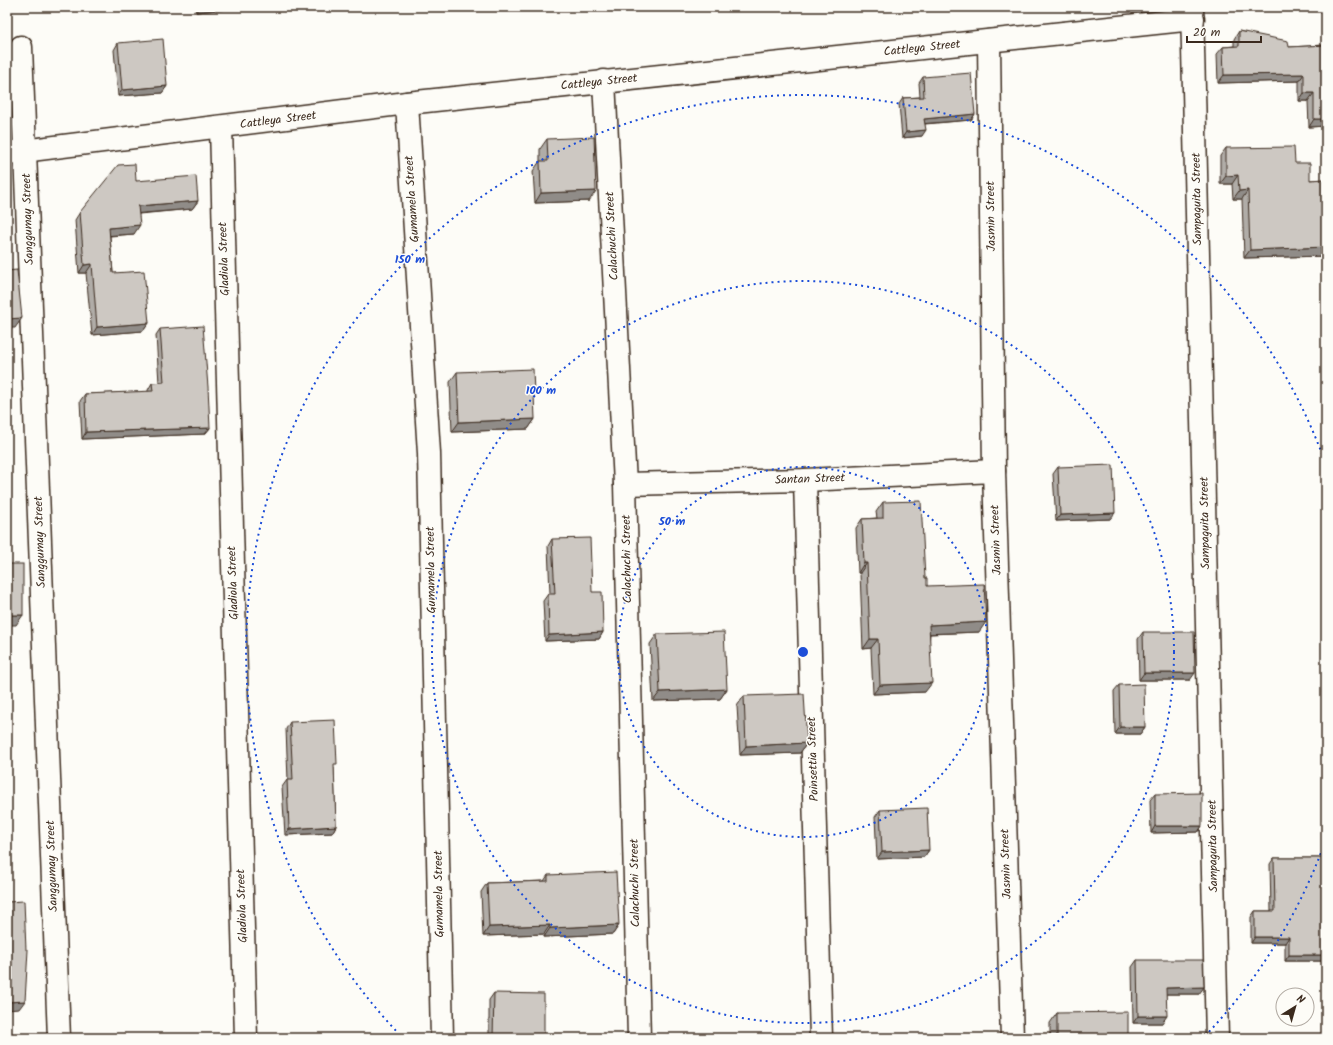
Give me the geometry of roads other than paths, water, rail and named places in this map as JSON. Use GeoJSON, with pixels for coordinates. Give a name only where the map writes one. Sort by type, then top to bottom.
{"type":"FeatureCollection","features":[{"type":"Feature","properties":{"kind":"street","name":"Cattleya Street"},"geometry":{"type":"LineString","coordinates":[[16,152],[407,103],[989,41],[1192,13]]}},
{"type":"Feature","properties":{"kind":"street","name":"Sampaguita Street"},"geometry":{"type":"LineString","coordinates":[[1192,13],[1217,1038]]}},
{"type":"Feature","properties":{"kind":"street","name":"Jasmin Street"},"geometry":{"type":"LineString","coordinates":[[989,41],[994,471],[1012,1038]]}},
{"type":"Feature","properties":{"kind":"street","name":"Sanggumay Street"},"geometry":{"type":"LineString","coordinates":[[21,47],[16,152],[59,1038]]}},
{"type":"Feature","properties":{"kind":"street","name":"Calachuchi Street"},"geometry":{"type":"LineString","coordinates":[[604,81],[625,484],[639,1038]]}},
{"type":"Feature","properties":{"kind":"street","name":"Gumamela Street"},"geometry":{"type":"LineString","coordinates":[[407,103],[428,453],[442,1038]]}},
{"type":"Feature","properties":{"kind":"street","name":"Gladiola Street"},"geometry":{"type":"LineString","coordinates":[[221,127],[246,1038]]}},
{"type":"Feature","properties":{"kind":"street","name":"Santan Street"},"geometry":{"type":"LineString","coordinates":[[625,484],[805,480],[994,471]]}},
{"type":"Feature","properties":{"kind":"street","name":"Poinsettia Street"},"geometry":{"type":"LineString","coordinates":[[805,480],[821,1038]]}}]}
